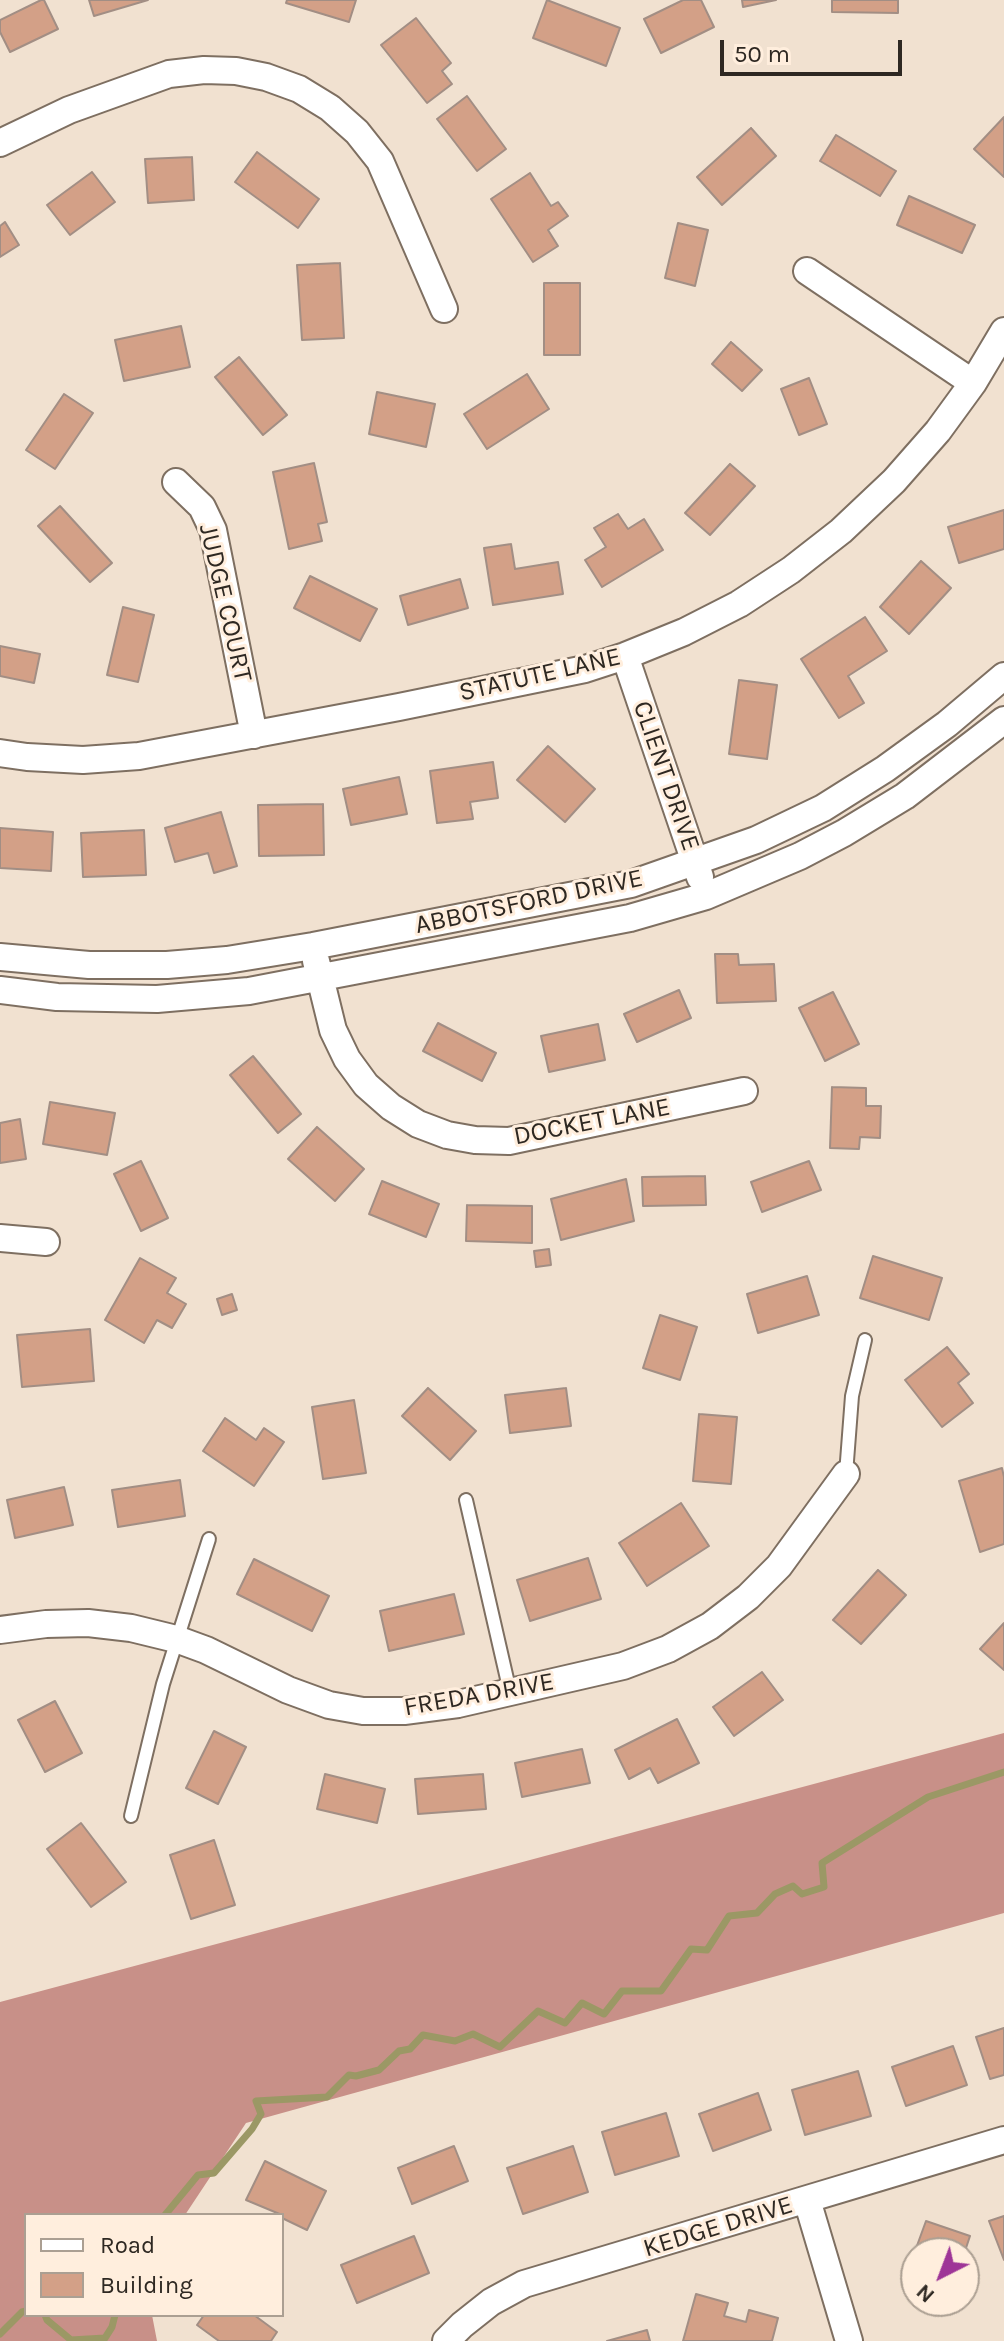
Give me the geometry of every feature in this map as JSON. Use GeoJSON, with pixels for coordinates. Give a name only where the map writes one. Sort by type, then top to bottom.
{"type":"FeatureCollection","features":[{"type":"Feature","properties":{"kind":"street"},"geometry":{"type":"LineString","coordinates":[[0,143],[69,110],[169,74],[204,70],[236,71],[266,77],[299,89],[330,108],[357,132],[380,161],[444,309]]}},
{"type":"Feature","properties":{"kind":"street"},"geometry":{"type":"LineString","coordinates":[[807,271],[973,383]]}},
{"type":"Feature","properties":{"kind":"street","name":"STATUTE LANE"},"geometry":{"type":"LineString","coordinates":[[0,753],[83,760],[139,756],[585,669],[684,632],[739,604],[841,531],[894,481],[938,431],[973,383],[1004,331]]}},
{"type":"Feature","properties":{"kind":"street","name":"JUDGE COURT"},"geometry":{"type":"LineString","coordinates":[[176,482],[202,507],[213,530],[254,735]]}},
{"type":"Feature","properties":{"kind":"street","name":"CLIENT DRIVE"},"geometry":{"type":"LineString","coordinates":[[625,656],[706,896]]}},
{"type":"Feature","properties":{"kind":"street","name":"ABBOTSFORD DRIVE"},"geometry":{"type":"LineString","coordinates":[[0,957],[89,965],[167,965],[227,960],[631,884],[788,826],[823,808],[885,769],[947,724],[1004,676]]}},
{"type":"Feature","properties":{"kind":"street","name":"ABBOTSFORD DRIVE"},"geometry":{"type":"LineString","coordinates":[[0,990],[57,997],[157,999],[249,991],[630,918],[706,896],[800,856],[844,833],[905,796],[1004,720]]}},
{"type":"Feature","properties":{"kind":"street","name":"DOCKET LANE"},"geometry":{"type":"LineString","coordinates":[[313,946],[333,1030],[347,1059],[366,1085],[391,1107],[418,1124],[447,1135],[509,1141],[744,1091]]}},
{"type":"Feature","properties":{"kind":"street"},"geometry":{"type":"LineString","coordinates":[[0,1238],[46,1242]]}},
{"type":"Feature","properties":{"kind":"street","name":"FREDA DRIVE"},"geometry":{"type":"LineString","coordinates":[[0,1630],[88,1623],[131,1628],[206,1650],[288,1690],[329,1705],[363,1711],[404,1711],[458,1704],[623,1666],[668,1649],[710,1626],[748,1597],[779,1566],[846,1474]]}},
{"type":"Feature","properties":{"kind":"street","name":"KEDGE DRIVE"},"geometry":{"type":"LineString","coordinates":[[446,2341],[491,2302],[524,2284],[1004,2140]]}},
{"type":"Feature","properties":{"kind":"street"},"geometry":{"type":"LineString","coordinates":[[807,2200],[849,2341]]}},
{"type":"Feature","properties":{"kind":"lane"},"geometry":{"type":"LineString","coordinates":[[846,1474],[850,1411],[865,1340]]}},
{"type":"Feature","properties":{"kind":"lane"},"geometry":{"type":"LineString","coordinates":[[466,1500],[510,1692]]}},
{"type":"Feature","properties":{"kind":"lane"},"geometry":{"type":"LineString","coordinates":[[131,1816],[176,1639],[209,1539]]}},
{"type":"Feature","properties":{"kind":"shaded area"},"geometry":{"type":"Polygon","coordinates":[[[1004,1733],[1004,1913],[246,2123],[186,2213],[24,2213],[24,2317],[152,2317],[157,2341],[0,2341],[0,2002],[1004,1733]]]}},
{"type":"Feature","properties":{"kind":"building"},"geometry":{"type":"Polygon","coordinates":[[[44,0],[58,29],[10,52],[0,32],[0,20],[44,0]]]}},
{"type":"Feature","properties":{"kind":"building"},"geometry":{"type":"Polygon","coordinates":[[[89,0],[148,0],[94,16],[89,0]]]}},
{"type":"Feature","properties":{"kind":"building"},"geometry":{"type":"Polygon","coordinates":[[[287,0],[356,0],[349,22],[286,3],[287,0]]]}},
{"type":"Feature","properties":{"kind":"building"},"geometry":{"type":"Polygon","coordinates":[[[547,0],[620,28],[606,66],[533,38],[547,0]]]}},
{"type":"Feature","properties":{"kind":"building"},"geometry":{"type":"Polygon","coordinates":[[[683,0],[701,0],[714,27],[661,53],[644,19],[683,0]]]}},
{"type":"Feature","properties":{"kind":"building"},"geometry":{"type":"Polygon","coordinates":[[[742,0],[776,0],[743,7],[742,0]]]}},
{"type":"Feature","properties":{"kind":"building"},"geometry":{"type":"Polygon","coordinates":[[[832,0],[898,0],[898,13],[832,12],[832,0]]]}},
{"type":"Feature","properties":{"kind":"building"},"geometry":{"type":"Polygon","coordinates":[[[416,18],[451,63],[442,71],[452,84],[427,103],[381,45],[416,18]]]}},
{"type":"Feature","properties":{"kind":"building"},"geometry":{"type":"Polygon","coordinates":[[[467,96],[506,149],[477,171],[437,119],[467,96]]]}},
{"type":"Feature","properties":{"kind":"building"},"geometry":{"type":"Polygon","coordinates":[[[1004,117],[1004,177],[974,149],[1004,117]]]}},
{"type":"Feature","properties":{"kind":"building"},"geometry":{"type":"Polygon","coordinates":[[[751,128],[776,156],[722,205],[697,177],[751,128]]]}},
{"type":"Feature","properties":{"kind":"building"},"geometry":{"type":"Polygon","coordinates":[[[836,135],[896,171],[880,196],[820,161],[836,135]]]}},
{"type":"Feature","properties":{"kind":"building"},"geometry":{"type":"Polygon","coordinates":[[[257,152],[319,199],[298,228],[235,182],[257,152]]]}},
{"type":"Feature","properties":{"kind":"building"},"geometry":{"type":"Polygon","coordinates":[[[192,157],[194,200],[148,203],[145,159],[192,157]]]}},
{"type":"Feature","properties":{"kind":"building"},"geometry":{"type":"Polygon","coordinates":[[[92,172],[115,202],[70,235],[47,205],[92,172]]]}},
{"type":"Feature","properties":{"kind":"building"},"geometry":{"type":"Polygon","coordinates":[[[530,173],[551,206],[558,202],[568,216],[548,230],[558,246],[533,262],[491,199],[530,173]]]}},
{"type":"Feature","properties":{"kind":"building"},"geometry":{"type":"Polygon","coordinates":[[[909,196],[975,225],[962,253],[897,225],[909,196]]]}},
{"type":"Feature","properties":{"kind":"building"},"geometry":{"type":"Polygon","coordinates":[[[5,222],[19,245],[0,257],[0,226],[5,222]]]}},
{"type":"Feature","properties":{"kind":"building"},"geometry":{"type":"Polygon","coordinates":[[[678,223],[708,230],[695,286],[665,278],[678,223]]]}},
{"type":"Feature","properties":{"kind":"building"},"geometry":{"type":"Polygon","coordinates":[[[340,263],[344,338],[302,340],[297,265],[340,263]]]}},
{"type":"Feature","properties":{"kind":"building"},"geometry":{"type":"Polygon","coordinates":[[[544,283],[580,283],[580,355],[544,355],[544,283]]]}},
{"type":"Feature","properties":{"kind":"building"},"geometry":{"type":"Polygon","coordinates":[[[181,326],[190,367],[124,381],[115,340],[181,326]]]}},
{"type":"Feature","properties":{"kind":"building"},"geometry":{"type":"Polygon","coordinates":[[[731,342],[762,370],[742,391],[712,364],[731,342]]]}},
{"type":"Feature","properties":{"kind":"building"},"geometry":{"type":"Polygon","coordinates":[[[239,357],[287,415],[263,435],[215,377],[239,357]]]}},
{"type":"Feature","properties":{"kind":"building"},"geometry":{"type":"Polygon","coordinates":[[[527,374],[549,409],[487,449],[464,414],[527,374]]]}},
{"type":"Feature","properties":{"kind":"building"},"geometry":{"type":"Polygon","coordinates":[[[809,378],[827,424],[799,435],[781,389],[809,378]]]}},
{"type":"Feature","properties":{"kind":"building"},"geometry":{"type":"Polygon","coordinates":[[[377,392],[435,404],[426,447],[369,434],[377,392]]]}},
{"type":"Feature","properties":{"kind":"building"},"geometry":{"type":"Polygon","coordinates":[[[64,394],[93,413],[55,469],[26,450],[64,394]]]}},
{"type":"Feature","properties":{"kind":"building"},"geometry":{"type":"Polygon","coordinates":[[[314,463],[327,522],[318,524],[322,541],[289,549],[273,472],[314,463]]]}},
{"type":"Feature","properties":{"kind":"building"},"geometry":{"type":"Polygon","coordinates":[[[730,464],[755,486],[710,535],[685,513],[730,464]]]}},
{"type":"Feature","properties":{"kind":"building"},"geometry":{"type":"Polygon","coordinates":[[[60,506],[112,563],[90,582],[38,526],[60,506]]]}},
{"type":"Feature","properties":{"kind":"building"},"geometry":{"type":"Polygon","coordinates":[[[1004,510],[1004,549],[959,563],[948,527],[1004,510]]]}},
{"type":"Feature","properties":{"kind":"building"},"geometry":{"type":"Polygon","coordinates":[[[618,514],[628,529],[644,519],[663,550],[602,587],[585,560],[606,547],[594,528],[618,514]]]}},
{"type":"Feature","properties":{"kind":"building"},"geometry":{"type":"Polygon","coordinates":[[[511,544],[515,569],[558,562],[563,594],[493,605],[484,548],[511,544]]]}},
{"type":"Feature","properties":{"kind":"building"},"geometry":{"type":"Polygon","coordinates":[[[921,561],[951,588],[909,634],[880,607],[921,561]]]}},
{"type":"Feature","properties":{"kind":"building"},"geometry":{"type":"Polygon","coordinates":[[[310,576],[377,609],[360,641],[294,608],[310,576]]]}},
{"type":"Feature","properties":{"kind":"building"},"geometry":{"type":"Polygon","coordinates":[[[460,579],[468,608],[408,625],[400,596],[460,579]]]}},
{"type":"Feature","properties":{"kind":"building"},"geometry":{"type":"Polygon","coordinates":[[[123,607],[154,615],[138,682],[107,675],[123,607]]]}},
{"type":"Feature","properties":{"kind":"building"},"geometry":{"type":"Polygon","coordinates":[[[865,617],[887,651],[848,676],[864,703],[839,718],[801,659],[865,617]]]}},
{"type":"Feature","properties":{"kind":"building"},"geometry":{"type":"Polygon","coordinates":[[[0,646],[40,654],[34,683],[0,676],[0,646]]]}},
{"type":"Feature","properties":{"kind":"building"},"geometry":{"type":"Polygon","coordinates":[[[739,680],[777,685],[767,759],[729,754],[739,680]]]}},
{"type":"Feature","properties":{"kind":"building"},"geometry":{"type":"Polygon","coordinates":[[[548,746],[595,789],[565,822],[517,780],[548,746]]]}},
{"type":"Feature","properties":{"kind":"building"},"geometry":{"type":"Polygon","coordinates":[[[493,762],[498,798],[470,802],[473,819],[437,823],[430,771],[493,762]]]}},
{"type":"Feature","properties":{"kind":"building"},"geometry":{"type":"Polygon","coordinates":[[[399,777],[407,814],[351,825],[343,789],[399,777]]]}},
{"type":"Feature","properties":{"kind":"building"},"geometry":{"type":"Polygon","coordinates":[[[323,804],[324,855],[259,856],[258,805],[323,804]]]}},
{"type":"Feature","properties":{"kind":"building"},"geometry":{"type":"Polygon","coordinates":[[[221,812],[237,866],[214,873],[208,853],[175,862],[165,828],[221,812]]]}},
{"type":"Feature","properties":{"kind":"building"},"geometry":{"type":"Polygon","coordinates":[[[0,828],[53,832],[51,871],[0,868],[0,828]]]}},
{"type":"Feature","properties":{"kind":"building"},"geometry":{"type":"Polygon","coordinates":[[[144,830],[146,875],[83,877],[81,833],[144,830]]]}},
{"type":"Feature","properties":{"kind":"building"},"geometry":{"type":"Polygon","coordinates":[[[715,954],[738,954],[739,965],[774,964],[776,1001],[717,1003],[715,954]]]}},
{"type":"Feature","properties":{"kind":"building"},"geometry":{"type":"Polygon","coordinates":[[[679,990],[691,1018],[637,1042],[624,1014],[679,990]]]}},
{"type":"Feature","properties":{"kind":"building"},"geometry":{"type":"Polygon","coordinates":[[[833,992],[859,1044],[825,1061],[799,1008],[833,992]]]}},
{"type":"Feature","properties":{"kind":"building"},"geometry":{"type":"Polygon","coordinates":[[[438,1023],[496,1053],[482,1081],[423,1051],[438,1023]]]}},
{"type":"Feature","properties":{"kind":"building"},"geometry":{"type":"Polygon","coordinates":[[[598,1024],[605,1060],[549,1072],[541,1036],[598,1024]]]}},
{"type":"Feature","properties":{"kind":"building"},"geometry":{"type":"Polygon","coordinates":[[[253,1056],[301,1114],[278,1133],[230,1075],[253,1056]]]}},
{"type":"Feature","properties":{"kind":"building"},"geometry":{"type":"Polygon","coordinates":[[[832,1087],[866,1088],[866,1106],[881,1106],[880,1138],[860,1137],[859,1149],[830,1148],[832,1087]]]}},
{"type":"Feature","properties":{"kind":"building"},"geometry":{"type":"Polygon","coordinates":[[[50,1102],[115,1113],[107,1155],[43,1144],[50,1102]]]}},
{"type":"Feature","properties":{"kind":"building"},"geometry":{"type":"Polygon","coordinates":[[[20,1119],[26,1159],[0,1163],[0,1123],[20,1119]]]}},
{"type":"Feature","properties":{"kind":"building"},"geometry":{"type":"Polygon","coordinates":[[[317,1127],[364,1169],[335,1201],[288,1159],[317,1127]]]}},
{"type":"Feature","properties":{"kind":"building"},"geometry":{"type":"Polygon","coordinates":[[[141,1161],[168,1218],[141,1231],[114,1174],[141,1161]]]}},
{"type":"Feature","properties":{"kind":"building"},"geometry":{"type":"Polygon","coordinates":[[[809,1161],[821,1190],[762,1212],[751,1182],[809,1161]]]}},
{"type":"Feature","properties":{"kind":"building"},"geometry":{"type":"Polygon","coordinates":[[[705,1176],[706,1205],[643,1206],[642,1177],[705,1176]]]}},
{"type":"Feature","properties":{"kind":"building"},"geometry":{"type":"Polygon","coordinates":[[[626,1179],[634,1221],[561,1240],[551,1199],[626,1179]]]}},
{"type":"Feature","properties":{"kind":"building"},"geometry":{"type":"Polygon","coordinates":[[[382,1181],[439,1204],[426,1237],[369,1214],[382,1181]]]}},
{"type":"Feature","properties":{"kind":"building"},"geometry":{"type":"Polygon","coordinates":[[[467,1205],[532,1206],[532,1243],[466,1241],[467,1205]]]}},
{"type":"Feature","properties":{"kind":"building"},"geometry":{"type":"Polygon","coordinates":[[[549,1249],[551,1265],[536,1267],[534,1251],[549,1249]]]}},
{"type":"Feature","properties":{"kind":"building"},"geometry":{"type":"Polygon","coordinates":[[[873,1256],[942,1278],[929,1320],[860,1298],[873,1256]]]}},
{"type":"Feature","properties":{"kind":"building"},"geometry":{"type":"Polygon","coordinates":[[[140,1258],[176,1278],[167,1293],[186,1304],[172,1328],[157,1320],[144,1343],[105,1320],[140,1258]]]}},
{"type":"Feature","properties":{"kind":"building"},"geometry":{"type":"Polygon","coordinates":[[[807,1276],[819,1315],[758,1333],[747,1294],[807,1276]]]}},
{"type":"Feature","properties":{"kind":"building"},"geometry":{"type":"Polygon","coordinates":[[[232,1294],[237,1310],[222,1315],[217,1299],[232,1294]]]}},
{"type":"Feature","properties":{"kind":"building"},"geometry":{"type":"Polygon","coordinates":[[[660,1315],[697,1327],[680,1380],[643,1368],[660,1315]]]}},
{"type":"Feature","properties":{"kind":"building"},"geometry":{"type":"Polygon","coordinates":[[[90,1329],[94,1381],[22,1387],[17,1335],[90,1329]]]}},
{"type":"Feature","properties":{"kind":"building"},"geometry":{"type":"Polygon","coordinates":[[[947,1347],[969,1374],[958,1383],[973,1403],[942,1427],[905,1380],[947,1347]]]}},
{"type":"Feature","properties":{"kind":"building"},"geometry":{"type":"Polygon","coordinates":[[[428,1388],[476,1431],[450,1460],[402,1416],[428,1388]]]}},
{"type":"Feature","properties":{"kind":"building"},"geometry":{"type":"Polygon","coordinates":[[[566,1388],[571,1426],[510,1433],[505,1395],[566,1388]]]}},
{"type":"Feature","properties":{"kind":"building"},"geometry":{"type":"Polygon","coordinates":[[[354,1400],[366,1473],[323,1479],[312,1407],[354,1400]]]}},
{"type":"Feature","properties":{"kind":"building"},"geometry":{"type":"Polygon","coordinates":[[[699,1414],[737,1417],[731,1484],[693,1481],[699,1414]]]}},
{"type":"Feature","properties":{"kind":"building"},"geometry":{"type":"Polygon","coordinates":[[[225,1418],[256,1440],[264,1428],[284,1442],[254,1486],[203,1451],[225,1418]]]}},
{"type":"Feature","properties":{"kind":"building"},"geometry":{"type":"Polygon","coordinates":[[[1002,1468],[1004,1544],[980,1552],[959,1481],[1002,1468]]]}},
{"type":"Feature","properties":{"kind":"building"},"geometry":{"type":"Polygon","coordinates":[[[180,1480],[185,1516],[118,1527],[112,1490],[180,1480]]]}},
{"type":"Feature","properties":{"kind":"building"},"geometry":{"type":"Polygon","coordinates":[[[64,1487],[73,1525],[15,1538],[7,1500],[64,1487]]]}},
{"type":"Feature","properties":{"kind":"building"},"geometry":{"type":"Polygon","coordinates":[[[681,1503],[709,1546],[647,1586],[619,1543],[681,1503]]]}},
{"type":"Feature","properties":{"kind":"building"},"geometry":{"type":"Polygon","coordinates":[[[588,1558],[601,1599],[530,1621],[517,1580],[588,1558]]]}},
{"type":"Feature","properties":{"kind":"building"},"geometry":{"type":"Polygon","coordinates":[[[254,1559],[329,1596],[312,1631],[237,1594],[254,1559]]]}},
{"type":"Feature","properties":{"kind":"building"},"geometry":{"type":"Polygon","coordinates":[[[878,1570],[906,1595],[861,1644],[833,1620],[878,1570]]]}},
{"type":"Feature","properties":{"kind":"building"},"geometry":{"type":"Polygon","coordinates":[[[454,1594],[464,1634],[389,1651],[380,1611],[454,1594]]]}},
{"type":"Feature","properties":{"kind":"building"},"geometry":{"type":"Polygon","coordinates":[[[1004,1623],[1004,1670],[980,1649],[1004,1623]]]}},
{"type":"Feature","properties":{"kind":"building"},"geometry":{"type":"Polygon","coordinates":[[[762,1672],[783,1700],[734,1736],[713,1707],[762,1672]]]}},
{"type":"Feature","properties":{"kind":"building"},"geometry":{"type":"Polygon","coordinates":[[[55,1701],[82,1753],[45,1772],[18,1720],[55,1701]]]}},
{"type":"Feature","properties":{"kind":"building"},"geometry":{"type":"Polygon","coordinates":[[[677,1719],[699,1763],[658,1783],[650,1768],[629,1779],[615,1750],[677,1719]]]}},
{"type":"Feature","properties":{"kind":"building"},"geometry":{"type":"Polygon","coordinates":[[[214,1731],[246,1747],[218,1804],[186,1788],[214,1731]]]}},
{"type":"Feature","properties":{"kind":"building"},"geometry":{"type":"Polygon","coordinates":[[[582,1749],[590,1783],[522,1797],[515,1763],[582,1749]]]}},
{"type":"Feature","properties":{"kind":"building"},"geometry":{"type":"Polygon","coordinates":[[[325,1774],[385,1789],[377,1823],[317,1809],[325,1774]]]}},
{"type":"Feature","properties":{"kind":"building"},"geometry":{"type":"Polygon","coordinates":[[[483,1774],[486,1809],[418,1814],[415,1779],[483,1774]]]}},
{"type":"Feature","properties":{"kind":"building"},"geometry":{"type":"Polygon","coordinates":[[[81,1823],[126,1882],[91,1907],[47,1849],[81,1823]]]}},
{"type":"Feature","properties":{"kind":"building"},"geometry":{"type":"Polygon","coordinates":[[[214,1840],[235,1905],[191,1919],[170,1855],[214,1840]]]}},
{"type":"Feature","properties":{"kind":"building"},"geometry":{"type":"Polygon","coordinates":[[[1004,2028],[1004,2075],[990,2079],[976,2037],[1004,2028]]]}},
{"type":"Feature","properties":{"kind":"building"},"geometry":{"type":"Polygon","coordinates":[[[953,2046],[967,2085],[906,2106],[892,2067],[953,2046]]]}},
{"type":"Feature","properties":{"kind":"building"},"geometry":{"type":"Polygon","coordinates":[[[858,2071],[871,2116],[805,2135],[792,2090],[858,2071]]]}},
{"type":"Feature","properties":{"kind":"building"},"geometry":{"type":"Polygon","coordinates":[[[758,2093],[771,2130],[713,2151],[699,2114],[758,2093]]]}},
{"type":"Feature","properties":{"kind":"building"},"geometry":{"type":"Polygon","coordinates":[[[666,2113],[679,2156],[615,2175],[602,2132],[666,2113]]]}},
{"type":"Feature","properties":{"kind":"building"},"geometry":{"type":"Polygon","coordinates":[[[454,2146],[468,2181],[412,2204],[398,2168],[454,2146]]]}},
{"type":"Feature","properties":{"kind":"building"},"geometry":{"type":"Polygon","coordinates":[[[573,2146],[588,2192],[523,2214],[507,2168],[573,2146]]]}},
{"type":"Feature","properties":{"kind":"building"},"geometry":{"type":"Polygon","coordinates":[[[265,2161],[326,2191],[307,2230],[284,2219],[284,2213],[246,2200],[265,2161]]]}},
{"type":"Feature","properties":{"kind":"building"},"geometry":{"type":"Polygon","coordinates":[[[1004,2216],[1004,2260],[989,2221],[1004,2216]]]}},
{"type":"Feature","properties":{"kind":"building"},"geometry":{"type":"Polygon","coordinates":[[[926,2221],[970,2236],[970,2237],[920,2237],[926,2221]]]}},
{"type":"Feature","properties":{"kind":"building"},"geometry":{"type":"Polygon","coordinates":[[[414,2236],[429,2273],[357,2303],[341,2265],[414,2236]]]}},
{"type":"Feature","properties":{"kind":"building"},"geometry":{"type":"Polygon","coordinates":[[[696,2294],[728,2303],[724,2316],[746,2322],[749,2310],[778,2318],[772,2341],[683,2341],[696,2294]]]}},
{"type":"Feature","properties":{"kind":"building"},"geometry":{"type":"Polygon","coordinates":[[[203,2317],[257,2317],[277,2332],[271,2341],[219,2341],[197,2325],[203,2317]]]}},
{"type":"Feature","properties":{"kind":"building"},"geometry":{"type":"Polygon","coordinates":[[[647,2330],[650,2341],[607,2341],[647,2330]]]}},
{"type":"Feature","properties":{"kind":"waterway"},"geometry":{"type":"LineString","coordinates":[[167,2213],[198,2175],[214,2173],[252,2129],[261,2114],[256,2101],[327,2097],[349,2075],[379,2070],[399,2051],[410,2049],[423,2035],[455,2041],[473,2034],[500,2047],[538,2011],[565,2023],[582,2003],[604,2014],[622,1991],[661,1991],[691,1949],[707,1950],[729,1916],[757,1913],[775,1894],[793,1886],[802,1894],[824,1887],[822,1863],[928,1797],[1004,1772]]}},
{"type":"Feature","properties":{"kind":"waterway"},"geometry":{"type":"LineString","coordinates":[[0,2334],[24,2312]]}},
{"type":"Feature","properties":{"kind":"waterway"},"geometry":{"type":"LineString","coordinates":[[46,2317],[71,2340],[105,2338],[114,2317]]}}]}
